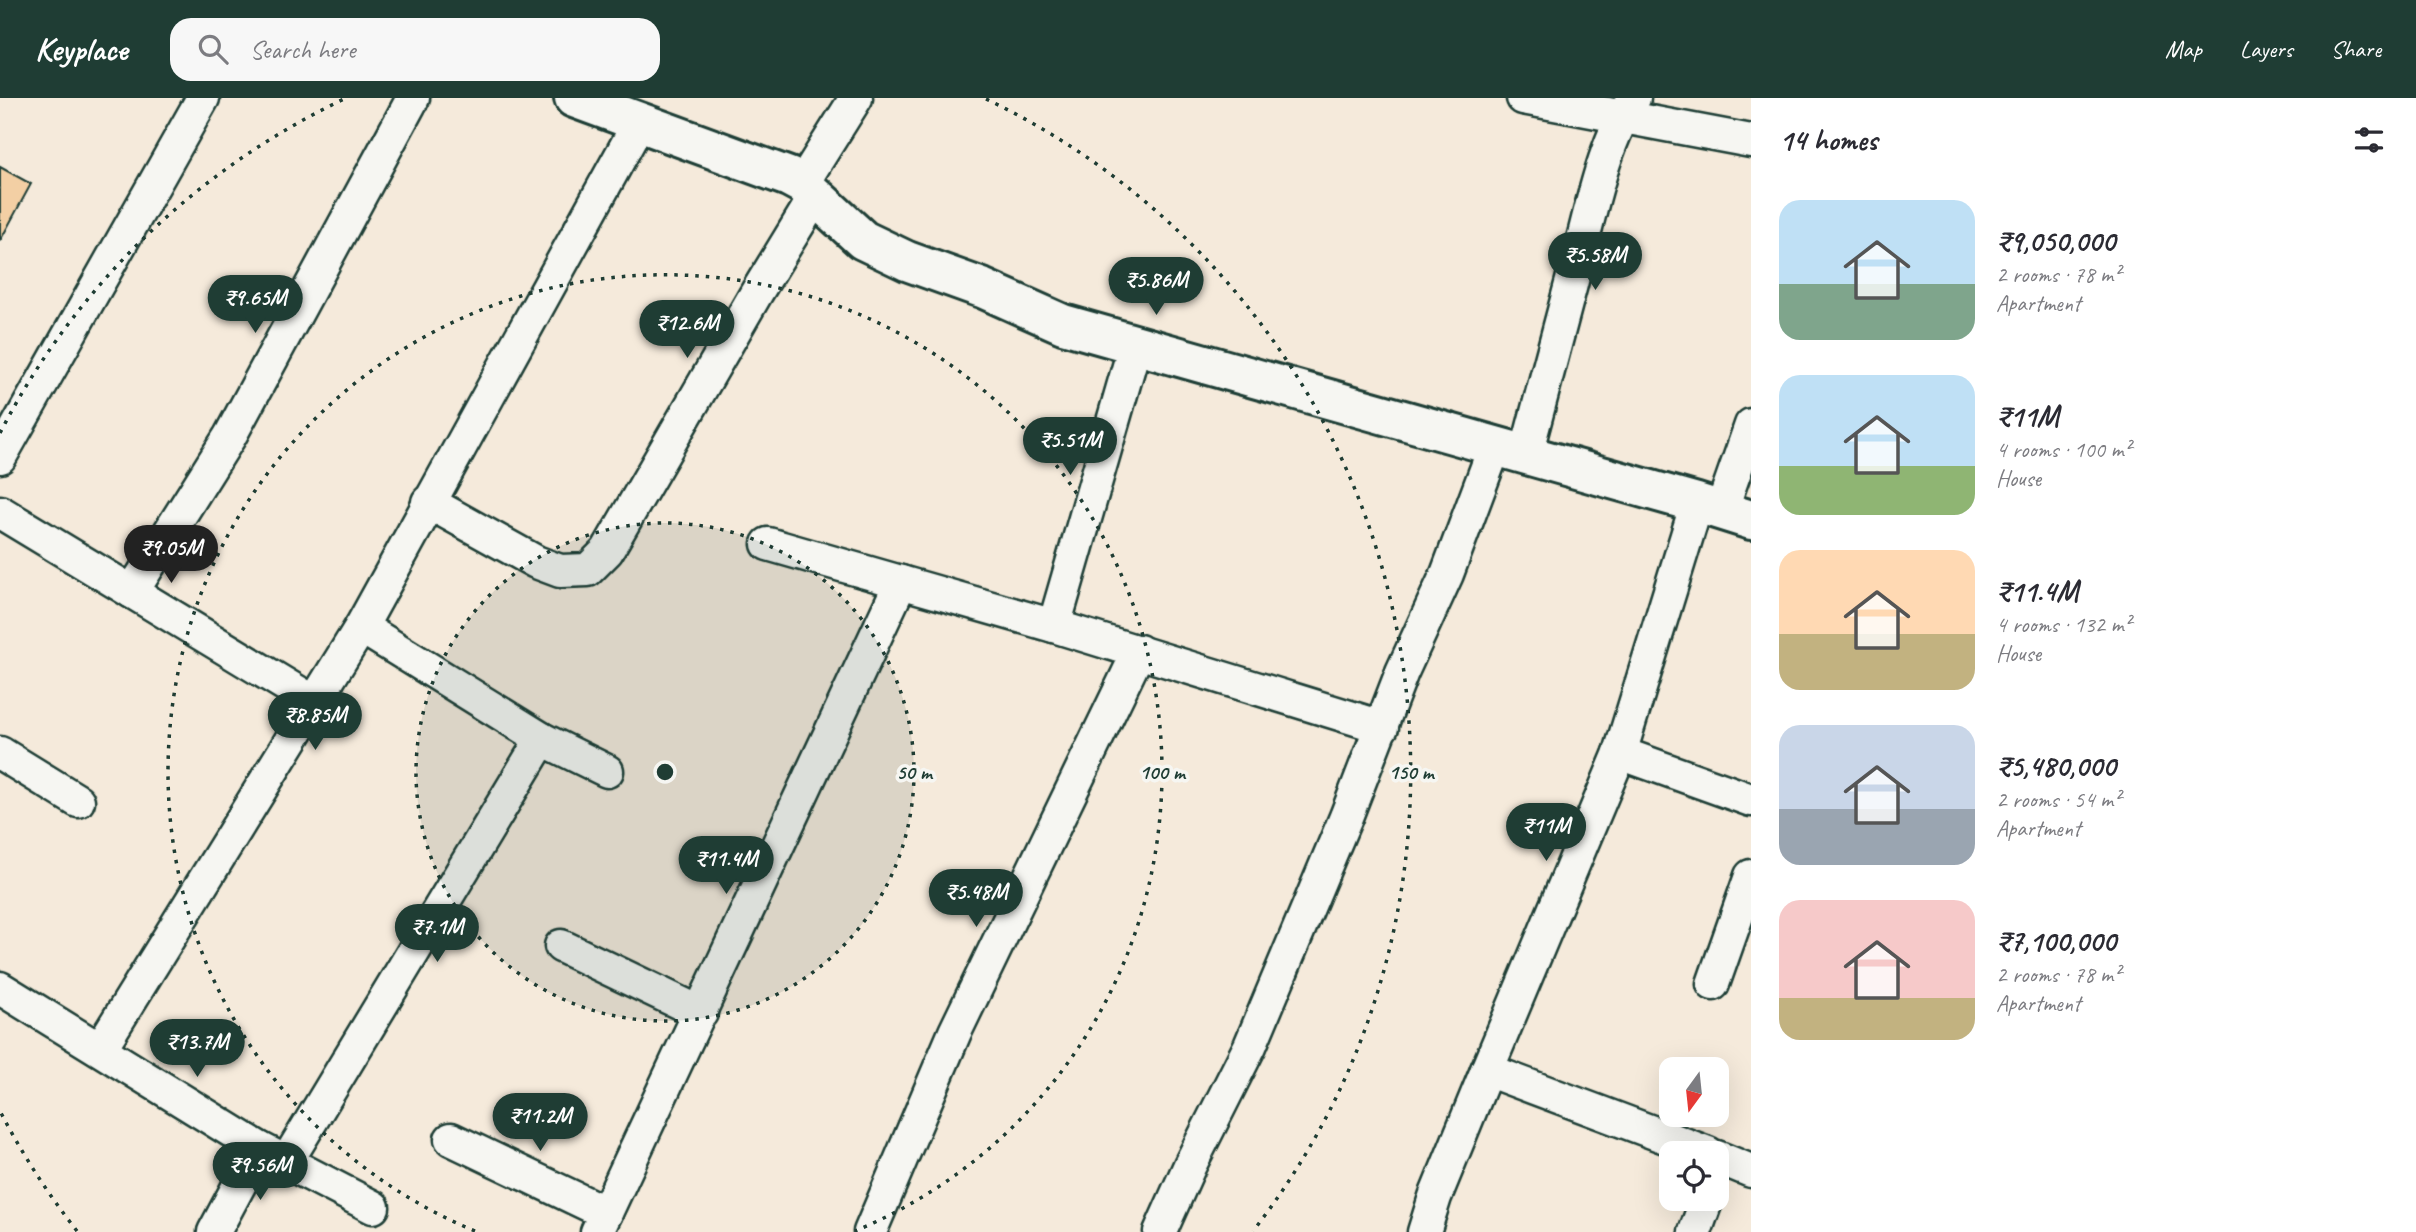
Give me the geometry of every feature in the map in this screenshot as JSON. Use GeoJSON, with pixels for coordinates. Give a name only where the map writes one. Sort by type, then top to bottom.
{"type":"FeatureCollection","features":[{"type":"Feature","properties":{"kind":"street"},"geometry":{"type":"LineString","coordinates":[[0,457],[203,98]]}},
{"type":"Feature","properties":{"kind":"street"},"geometry":{"type":"LineString","coordinates":[[132,592],[230,436],[413,98]]}},
{"type":"Feature","properties":{"kind":"street"},"geometry":{"type":"LineString","coordinates":[[574,98],[789,177],[808,190],[863,240],[907,261],[982,288],[1063,324],[1136,342],[1723,511]]}},
{"type":"Feature","properties":{"kind":"street"},"geometry":{"type":"LineString","coordinates":[[428,502],[536,562],[560,571],[588,570],[607,551],[757,292],[856,98]]}},
{"type":"Feature","properties":{"kind":"street"},"geometry":{"type":"LineString","coordinates":[[1523,98],[1628,107],[1751,141]]}},
{"type":"Feature","properties":{"kind":"street"},"geometry":{"type":"LineString","coordinates":[[1160,1232],[1190,1165],[1250,1046],[1382,727],[1402,672],[1447,574],[1511,450],[1562,311],[1590,212],[1628,107]]}},
{"type":"Feature","properties":{"kind":"street"},"geometry":{"type":"LineString","coordinates":[[100,1049],[360,627],[640,121]]}},
{"type":"Feature","properties":{"kind":"street"},"geometry":{"type":"LineString","coordinates":[[1054,626],[1136,342]]}},
{"type":"Feature","properties":{"kind":"street"},"geometry":{"type":"LineString","coordinates":[[1424,1232],[1435,1197],[1487,1070],[1723,511],[1751,425]]}},
{"type":"Feature","properties":{"kind":"street"},"geometry":{"type":"LineString","coordinates":[[0,512],[314,702]]}},
{"type":"Feature","properties":{"kind":"street"},"geometry":{"type":"LineString","coordinates":[[768,544],[1139,651],[1382,727]]}},
{"type":"Feature","properties":{"kind":"street"},"geometry":{"type":"LineString","coordinates":[[451,1139],[601,1223],[901,582]]}},
{"type":"Feature","properties":{"kind":"street"},"geometry":{"type":"LineString","coordinates":[[360,627],[542,739],[607,771]]}},
{"type":"Feature","properties":{"kind":"street"},"geometry":{"type":"LineString","coordinates":[[870,1232],[955,1032],[1139,651]]}},
{"type":"Feature","properties":{"kind":"street"},"geometry":{"type":"LineString","coordinates":[[214,1232],[273,1155],[542,739]]}},
{"type":"Feature","properties":{"kind":"street"},"geometry":{"type":"LineString","coordinates":[[0,753],[78,801]]}},
{"type":"Feature","properties":{"kind":"street"},"geometry":{"type":"LineString","coordinates":[[1620,753],[1751,800]]}},
{"type":"Feature","properties":{"kind":"street"},"geometry":{"type":"LineString","coordinates":[[1713,984],[1751,876]]}},
{"type":"Feature","properties":{"kind":"street"},"geometry":{"type":"LineString","coordinates":[[561,946],[701,1013]]}},
{"type":"Feature","properties":{"kind":"street"},"geometry":{"type":"LineString","coordinates":[[0,988],[273,1155],[373,1207]]}},
{"type":"Feature","properties":{"kind":"street"},"geometry":{"type":"LineString","coordinates":[[1487,1070],[1668,1141]]}},
{"type":"Feature","properties":{"kind":"street"},"geometry":{"type":"LineString","coordinates":[[1729,1164],[1751,1171]]}},
{"type":"Feature","properties":{"kind":"street"},"geometry":{"type":"LineString","coordinates":[[1695,1232],[1703,1211]]}},
{"type":"Feature","properties":{"kind":"building"},"geometry":{"type":"Polygon","coordinates":[[[0,167],[31,184],[0,241],[0,167]]]}}]}
